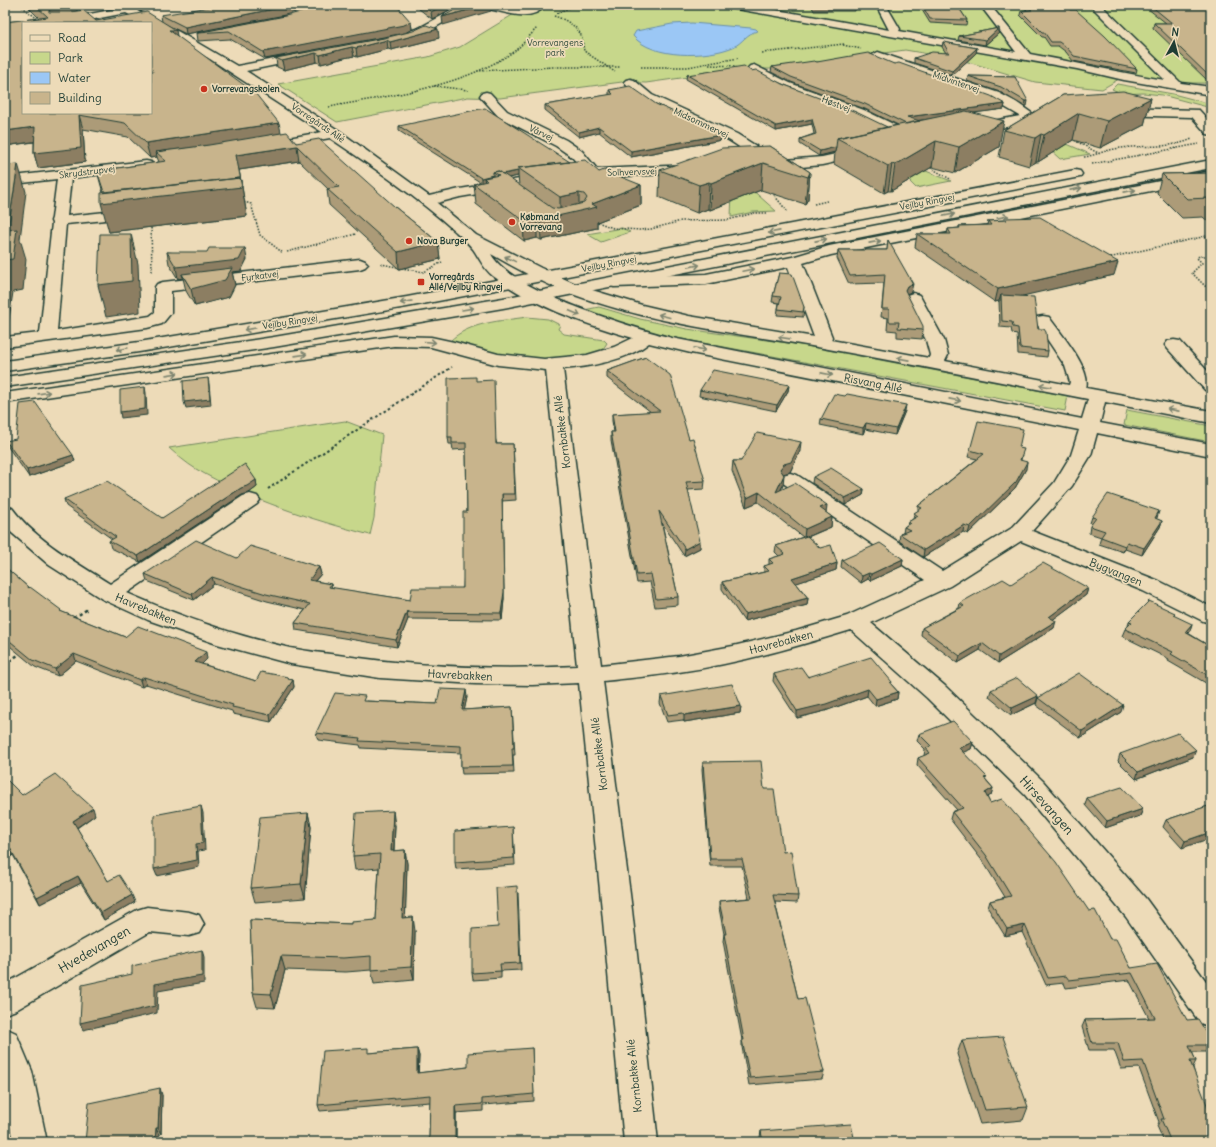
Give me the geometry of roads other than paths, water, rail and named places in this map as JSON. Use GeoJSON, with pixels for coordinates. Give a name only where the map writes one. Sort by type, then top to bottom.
{"type":"FeatureCollection","features":[{"type":"Feature","properties":{"kind":"street","name":"Vorregårds Allé"},"geometry":{"type":"LineString","coordinates":[[116,5],[151,22]]}},
{"type":"Feature","properties":{"kind":"street"},"geometry":{"type":"LineString","coordinates":[[63,22],[152,5]]}},
{"type":"Feature","properties":{"kind":"street"},"geometry":{"type":"LineString","coordinates":[[391,40],[423,30],[469,5]]}},
{"type":"Feature","properties":{"kind":"street"},"geometry":{"type":"LineString","coordinates":[[488,5],[521,12],[534,11],[541,5]]}},
{"type":"Feature","properties":{"kind":"street"},"geometry":{"type":"LineString","coordinates":[[731,5],[773,9],[893,34],[1077,66],[1124,77],[1211,91]]}},
{"type":"Feature","properties":{"kind":"street"},"geometry":{"type":"LineString","coordinates":[[881,5],[895,29],[893,34]]}},
{"type":"Feature","properties":{"kind":"street"},"geometry":{"type":"LineString","coordinates":[[985,5],[1026,57]]}},
{"type":"Feature","properties":{"kind":"street"},"geometry":{"type":"LineString","coordinates":[[1094,5],[1177,85]]}},
{"type":"Feature","properties":{"kind":"street","name":"Vorregårds Allé"},"geometry":{"type":"LineString","coordinates":[[152,22],[185,39],[334,133],[426,201],[467,234],[502,255],[573,290]]}},
{"type":"Feature","properties":{"kind":"street"},"geometry":{"type":"LineString","coordinates":[[185,39],[201,36]]}},
{"type":"Feature","properties":{"kind":"street"},"geometry":{"type":"LineString","coordinates":[[236,70],[317,54]]}},
{"type":"Feature","properties":{"kind":"street","name":"Midvintervej"},"geometry":{"type":"LineString","coordinates":[[878,55],[995,96],[1034,118]]}},
{"type":"Feature","properties":{"kind":"street"},"geometry":{"type":"LineString","coordinates":[[889,59],[903,57]]}},
{"type":"Feature","properties":{"kind":"street","name":"Høstvej"},"geometry":{"type":"LineString","coordinates":[[778,71],[758,71],[786,85],[860,113],[916,141]]}},
{"type":"Feature","properties":{"kind":"street","name":"Midsommervej"},"geometry":{"type":"LineString","coordinates":[[649,86],[633,85],[648,98],[732,137],[751,149],[770,166]]}},
{"type":"Feature","properties":{"kind":"street","name":"Vårvej"},"geometry":{"type":"LineString","coordinates":[[486,96],[503,114],[577,154],[593,173]]}},
{"type":"Feature","properties":{"kind":"street"},"geometry":{"type":"LineString","coordinates":[[1103,112],[1195,113],[1211,130]]}},
{"type":"Feature","properties":{"kind":"street"},"geometry":{"type":"LineString","coordinates":[[960,131],[1065,114]]}},
{"type":"Feature","properties":{"kind":"street"},"geometry":{"type":"LineString","coordinates":[[252,149],[334,133]]}},
{"type":"Feature","properties":{"kind":"street"},"geometry":{"type":"LineString","coordinates":[[896,145],[931,138]]}},
{"type":"Feature","properties":{"kind":"street"},"geometry":{"type":"LineString","coordinates":[[752,167],[822,160],[878,149]]}},
{"type":"Feature","properties":{"kind":"street","name":"Skrydstrupvej"},"geometry":{"type":"LineString","coordinates":[[5,181],[159,163]]}},
{"type":"Feature","properties":{"kind":"street","name":"Vejlby Ringvej"},"geometry":{"type":"LineString","coordinates":[[5,382],[332,333],[540,296],[1211,164]]}},
{"type":"Feature","properties":{"kind":"street","name":"Solhvervsvej"},"geometry":{"type":"LineString","coordinates":[[426,201],[503,185],[593,173],[704,169]]}},
{"type":"Feature","properties":{"kind":"street","name":"Vejlby Ringvej"},"geometry":{"type":"LineString","coordinates":[[5,366],[210,335],[513,282],[1091,171]]}},
{"type":"Feature","properties":{"kind":"street"},"geometry":{"type":"LineString","coordinates":[[5,342],[48,337],[58,221],[64,175]]}},
{"type":"Feature","properties":{"kind":"street","name":"Vejlby Ringvej"},"geometry":{"type":"LineString","coordinates":[[614,282],[706,279],[794,261],[829,251],[1211,175]]}},
{"type":"Feature","properties":{"kind":"street"},"geometry":{"type":"LineString","coordinates":[[503,185],[521,198]]}},
{"type":"Feature","properties":{"kind":"street"},"geometry":{"type":"LineString","coordinates":[[58,221],[148,212]]}},
{"type":"Feature","properties":{"kind":"street","name":"Vorregårds Allé"},"geometry":{"type":"LineString","coordinates":[[467,234],[479,247],[489,265],[513,282],[540,296]]}},
{"type":"Feature","properties":{"kind":"street"},"geometry":{"type":"LineString","coordinates":[[794,261],[823,337],[822,343]]}},
{"type":"Feature","properties":{"kind":"street","name":"Fyrkatvej"},"geometry":{"type":"LineString","coordinates":[[48,337],[147,323],[156,320],[163,313],[163,287],[360,264]]}},
{"type":"Feature","properties":{"kind":"street"},"geometry":{"type":"LineString","coordinates":[[573,290],[619,305],[673,319],[762,335],[822,343],[1211,417]]}},
{"type":"Feature","properties":{"kind":"street","name":"Risvang Allé"},"geometry":{"type":"LineString","coordinates":[[540,296],[594,320],[645,337],[691,348],[1211,450]]}},
{"type":"Feature","properties":{"kind":"street"},"geometry":{"type":"LineString","coordinates":[[913,298],[935,340],[939,354],[934,365]]}},
{"type":"Feature","properties":{"kind":"street"},"geometry":{"type":"LineString","coordinates":[[1043,321],[1074,366],[1079,382],[1076,392]]}},
{"type":"Feature","properties":{"kind":"street"},"geometry":{"type":"LineString","coordinates":[[5,398],[394,341],[436,342],[483,356],[513,362],[554,365],[576,363],[604,357],[636,345],[645,337]]}},
{"type":"Feature","properties":{"kind":"street"},"geometry":{"type":"LineString","coordinates":[[1174,345],[1211,386]]}},
{"type":"Feature","properties":{"kind":"street","name":"Kornbakke Allé"},"geometry":{"type":"LineString","coordinates":[[554,365],[617,910],[641,1142]]}},
{"type":"Feature","properties":{"kind":"street","name":"Havrebakken"},"geometry":{"type":"LineString","coordinates":[[5,512],[15,526],[57,560],[110,594],[156,615],[224,638],[291,656],[380,670],[475,676],[532,677],[590,674],[679,664],[733,654],[799,638],[855,621],[942,581],[1019,533],[1062,486],[1081,455],[1098,396]]}},
{"type":"Feature","properties":{"kind":"street"},"geometry":{"type":"LineString","coordinates":[[790,479],[942,581]]}},
{"type":"Feature","properties":{"kind":"street"},"geometry":{"type":"LineString","coordinates":[[110,594],[250,500]]}},
{"type":"Feature","properties":{"kind":"street","name":"Bygvangen"},"geometry":{"type":"LineString","coordinates":[[1019,533],[1151,586],[1211,616]]}},
{"type":"Feature","properties":{"kind":"street","name":"Hirsevangen"},"geometry":{"type":"LineString","coordinates":[[855,621],[936,692],[1034,788],[1136,908],[1211,1013]]}},
{"type":"Feature","properties":{"kind":"street","name":"Hvedevangen"},"geometry":{"type":"LineString","coordinates":[[5,1000],[147,919],[189,924]]}},
{"type":"Feature","properties":{"kind":"street"},"geometry":{"type":"LineString","coordinates":[[5,1043],[16,1071],[30,1142]]}},
{"type":"Feature","properties":{"kind":"water"},"geometry":{"type":"Polygon","coordinates":[[[692,23],[751,28],[758,31],[750,34],[733,47],[722,51],[695,54],[680,54],[653,49],[642,44],[633,36],[636,31],[672,24],[692,23]]]}},
{"type":"Feature","properties":{"kind":"place","name":"Vorrevangskolen"},"geometry":{"type":"Point","coordinates":[204,89]}},
{"type":"Feature","properties":{"kind":"place","name":"Købmand Vorrevang"},"geometry":{"type":"Point","coordinates":[512,222]}},
{"type":"Feature","properties":{"kind":"place","name":"Nova Burger"},"geometry":{"type":"Point","coordinates":[409,241]}},
{"type":"Feature","properties":{"kind":"place","name":"Vorregårds Allé/Vejlby Ringvej"},"geometry":{"type":"Point","coordinates":[421,282]}},
{"type":"Feature","properties":{"kind":"park label","name":"Vorrevangens park"},"geometry":{"type":"Point","coordinates":[555,48]}}]}
